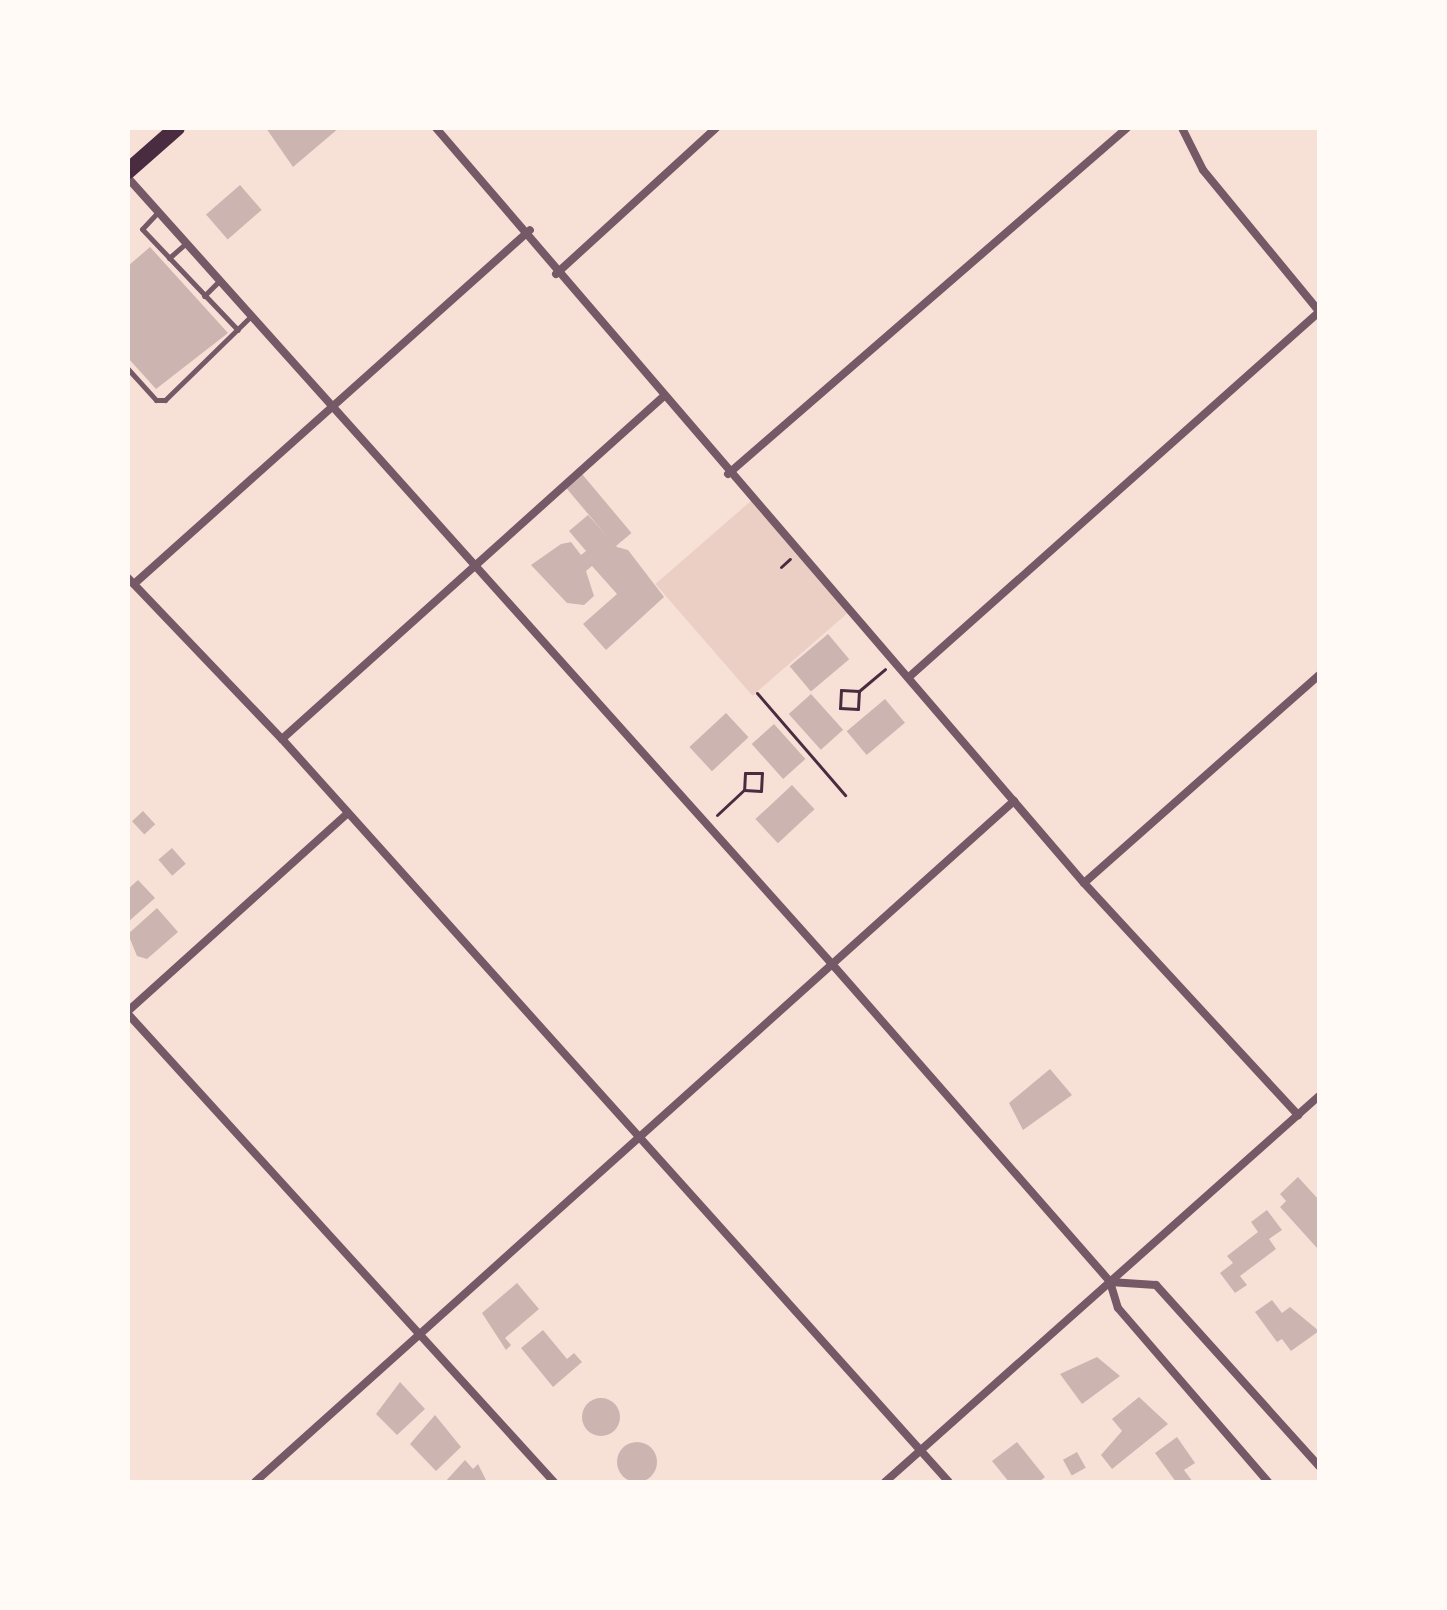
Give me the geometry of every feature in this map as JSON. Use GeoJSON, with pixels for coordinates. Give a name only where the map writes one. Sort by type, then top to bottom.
{"type":"FeatureCollection","features":[{"type":"Feature","properties":{"kind":"main road"},"geometry":{"type":"LineString","coordinates":[[128,171],[177,128]]}},
{"type":"Feature","properties":{"kind":"street"},"geometry":{"type":"LineString","coordinates":[[436,128],[530,230],[556,274],[909,677],[1084,883],[1298,1115]]}},
{"type":"Feature","properties":{"kind":"street"},"geometry":{"type":"LineString","coordinates":[[556,274],[716,128]]}},
{"type":"Feature","properties":{"kind":"street"},"geometry":{"type":"LineString","coordinates":[[728,474],[1127,128]]}},
{"type":"Feature","properties":{"kind":"street"},"geometry":{"type":"LineString","coordinates":[[909,677],[1319,311],[1203,170],[1182,128]]}},
{"type":"Feature","properties":{"kind":"street"},"geometry":{"type":"LineString","coordinates":[[128,178],[329,410],[832,964],[1110,1282],[1118,1308],[1268,1482]]}},
{"type":"Feature","properties":{"kind":"street"},"geometry":{"type":"LineString","coordinates":[[530,230],[131,581],[282,739],[637,1140],[949,1482]]}},
{"type":"Feature","properties":{"kind":"street"},"geometry":{"type":"LineString","coordinates":[[282,739],[471,564],[664,396]]}},
{"type":"Feature","properties":{"kind":"street"},"geometry":{"type":"LineString","coordinates":[[1084,883],[1319,675]]}},
{"type":"Feature","properties":{"kind":"street"},"geometry":{"type":"LineString","coordinates":[[255,1482],[1014,801]]}},
{"type":"Feature","properties":{"kind":"street"},"geometry":{"type":"LineString","coordinates":[[347,814],[128,1012],[554,1482]]}},
{"type":"Feature","properties":{"kind":"street"},"geometry":{"type":"LineString","coordinates":[[885,1482],[1319,1096]]}},
{"type":"Feature","properties":{"kind":"street"},"geometry":{"type":"LineString","coordinates":[[1110,1282],[1156,1285],[1319,1466]]}},
{"type":"Feature","properties":{"kind":"lane"},"geometry":{"type":"LineString","coordinates":[[158,212],[142,229],[238,330]]}},
{"type":"Feature","properties":{"kind":"lane"},"geometry":{"type":"LineString","coordinates":[[169,258],[185,244]]}},
{"type":"Feature","properties":{"kind":"lane"},"geometry":{"type":"LineString","coordinates":[[204,296],[218,282]]}},
{"type":"Feature","properties":{"kind":"lane"},"geometry":{"type":"LineString","coordinates":[[128,369],[156,400],[165,400],[249,318]]}},
{"type":"Feature","properties":{"kind":"path"},"geometry":{"type":"LineString","coordinates":[[859,691],[858,709],[840,708],[841,690],[859,691],[894,661]]}},
{"type":"Feature","properties":{"kind":"path"},"geometry":{"type":"LineString","coordinates":[[757,693],[845,795]]}},
{"type":"Feature","properties":{"kind":"path"},"geometry":{"type":"LineString","coordinates":[[714,817],[744,790],[745,773],[762,773],[761,791],[744,790]]}},
{"type":"Feature","properties":{"kind":"shaded area"},"geometry":{"type":"Polygon","coordinates":[[[752,500],[849,612],[752,696],[655,584],[752,500]]]}},
{"type":"Feature","properties":{"kind":"building"},"geometry":{"type":"Polygon","coordinates":[[[266,128],[339,128],[293,167],[266,128]]]}},
{"type":"Feature","properties":{"kind":"building"},"geometry":{"type":"Polygon","coordinates":[[[240,185],[262,210],[228,239],[206,215],[240,185]]]}},
{"type":"Feature","properties":{"kind":"building"},"geometry":{"type":"Polygon","coordinates":[[[150,247],[228,333],[156,389],[128,358],[128,266],[150,247]]]}},
{"type":"Feature","properties":{"kind":"building"},"geometry":{"type":"Polygon","coordinates":[[[582,474],[631,533],[615,546],[566,487],[582,474]]]}},
{"type":"Feature","properties":{"kind":"building"},"geometry":{"type":"Polygon","coordinates":[[[588,515],[617,547],[628,550],[664,597],[606,650],[583,624],[617,594],[592,566],[586,571],[594,596],[584,605],[567,603],[531,565],[561,544],[571,542],[581,555],[586,551],[569,531],[588,515]]]}},
{"type":"Feature","properties":{"kind":"building"},"geometry":{"type":"Polygon","coordinates":[[[828,634],[849,659],[811,691],[790,666],[828,634]]]}},
{"type":"Feature","properties":{"kind":"building"},"geometry":{"type":"Polygon","coordinates":[[[811,694],[843,730],[821,750],[789,714],[811,694]]]}},
{"type":"Feature","properties":{"kind":"building"},"geometry":{"type":"Polygon","coordinates":[[[885,699],[905,723],[867,755],[847,731],[885,699]]]}},
{"type":"Feature","properties":{"kind":"building"},"geometry":{"type":"Polygon","coordinates":[[[726,713],[749,737],[712,771],[689,747],[726,713]]]}},
{"type":"Feature","properties":{"kind":"building"},"geometry":{"type":"Polygon","coordinates":[[[774,724],[805,759],[783,779],[752,744],[774,724]]]}},
{"type":"Feature","properties":{"kind":"building"},"geometry":{"type":"Polygon","coordinates":[[[792,785],[815,809],[778,843],[755,819],[792,785]]]}},
{"type":"Feature","properties":{"kind":"building"},"geometry":{"type":"Polygon","coordinates":[[[143,811],[155,824],[144,834],[132,821],[143,811]]]}},
{"type":"Feature","properties":{"kind":"building"},"geometry":{"type":"Polygon","coordinates":[[[172,848],[186,864],[172,876],[158,860],[172,848]]]}},
{"type":"Feature","properties":{"kind":"building"},"geometry":{"type":"Polygon","coordinates":[[[138,880],[155,898],[128,922],[128,889],[138,880]]]}},
{"type":"Feature","properties":{"kind":"building"},"geometry":{"type":"Polygon","coordinates":[[[157,908],[178,932],[147,959],[137,956],[128,934],[157,908]]]}},
{"type":"Feature","properties":{"kind":"building"},"geometry":{"type":"Polygon","coordinates":[[[1050,1069],[1072,1095],[1023,1130],[1009,1103],[1050,1069]]]}},
{"type":"Feature","properties":{"kind":"building"},"geometry":{"type":"Polygon","coordinates":[[[1298,1177],[1319,1200],[1317,1248],[1280,1207],[1286,1201],[1280,1194],[1298,1177]]]}},
{"type":"Feature","properties":{"kind":"building"},"geometry":{"type":"Polygon","coordinates":[[[1267,1210],[1282,1230],[1269,1239],[1276,1249],[1240,1276],[1247,1285],[1235,1293],[1220,1273],[1233,1263],[1227,1256],[1258,1232],[1251,1222],[1267,1210]]]}},
{"type":"Feature","properties":{"kind":"building"},"geometry":{"type":"Polygon","coordinates":[[[517,1283],[539,1309],[505,1338],[511,1345],[506,1350],[482,1313],[517,1283]]]}},
{"type":"Feature","properties":{"kind":"building"},"geometry":{"type":"Polygon","coordinates":[[[1272,1300],[1282,1313],[1290,1307],[1319,1331],[1291,1351],[1282,1339],[1277,1342],[1255,1312],[1272,1300]]]}},
{"type":"Feature","properties":{"kind":"building"},"geometry":{"type":"Polygon","coordinates":[[[543,1330],[567,1359],[574,1353],[582,1362],[553,1387],[521,1348],[543,1330]]]}},
{"type":"Feature","properties":{"kind":"building"},"geometry":{"type":"Polygon","coordinates":[[[1097,1357],[1120,1376],[1082,1404],[1060,1374],[1097,1357]]]}},
{"type":"Feature","properties":{"kind":"building"},"geometry":{"type":"Polygon","coordinates":[[[400,1382],[425,1409],[397,1435],[376,1414],[400,1382]]]}},
{"type":"Feature","properties":{"kind":"building"},"geometry":{"type":"Polygon","coordinates":[[[1139,1397],[1168,1424],[1112,1469],[1101,1455],[1122,1431],[1112,1419],[1139,1397]]]}},
{"type":"Feature","properties":{"kind":"building"},"geometry":{"type":"Polygon","coordinates":[[[601,1398],[614,1404],[620,1417],[614,1430],[601,1436],[588,1430],[582,1417],[588,1404],[601,1398]]]}},
{"type":"Feature","properties":{"kind":"building"},"geometry":{"type":"Polygon","coordinates":[[[435,1415],[461,1447],[436,1471],[410,1444],[435,1415]]]}},
{"type":"Feature","properties":{"kind":"building"},"geometry":{"type":"Polygon","coordinates":[[[1177,1437],[1195,1463],[1184,1470],[1193,1482],[1176,1482],[1155,1453],[1177,1437]]]}},
{"type":"Feature","properties":{"kind":"building"},"geometry":{"type":"Polygon","coordinates":[[[637,1442],[651,1448],[657,1462],[651,1476],[637,1482],[623,1476],[617,1462],[623,1448],[637,1442]]]}},
{"type":"Feature","properties":{"kind":"building"},"geometry":{"type":"Polygon","coordinates":[[[1017,1442],[1045,1477],[1039,1482],[1009,1482],[992,1461],[1017,1442]]]}},
{"type":"Feature","properties":{"kind":"building"},"geometry":{"type":"Polygon","coordinates":[[[1077,1452],[1086,1468],[1072,1476],[1063,1460],[1077,1452]]]}},
{"type":"Feature","properties":{"kind":"building"},"geometry":{"type":"Polygon","coordinates":[[[465,1460],[473,1469],[478,1464],[487,1482],[445,1482],[465,1460]]]}}]}
